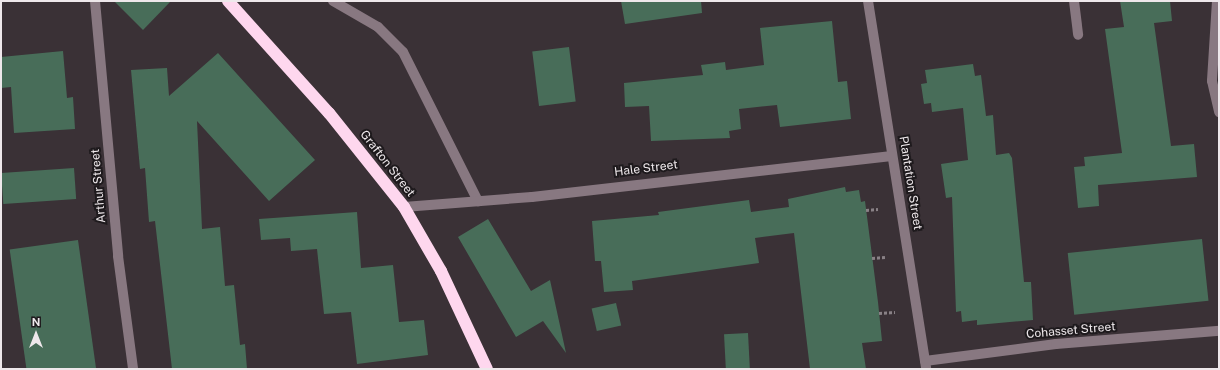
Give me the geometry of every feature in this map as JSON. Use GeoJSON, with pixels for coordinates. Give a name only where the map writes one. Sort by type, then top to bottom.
{"type":"FeatureCollection","features":[{"type":"Feature","properties":{"kind":"highway","name":"Grafton Street"},"geometry":{"type":"LineString","coordinates":[[228,1],[329,113],[404,207],[441,270],[487,369]]}},
{"type":"Feature","properties":{"kind":"street","name":"Arthur Street"},"geometry":{"type":"LineString","coordinates":[[95,1],[118,256],[133,369]]}},
{"type":"Feature","properties":{"kind":"street"},"geometry":{"type":"LineString","coordinates":[[333,1],[378,27],[404,52],[478,201]]}},
{"type":"Feature","properties":{"kind":"street","name":"Plantation Street"},"geometry":{"type":"LineString","coordinates":[[868,1],[925,365]]}},
{"type":"Feature","properties":{"kind":"street"},"geometry":{"type":"LineString","coordinates":[[1074,1],[1078,36]]}},
{"type":"Feature","properties":{"kind":"street"},"geometry":{"type":"LineString","coordinates":[[1217,1],[1212,81],[1219,112]]}},
{"type":"Feature","properties":{"kind":"street","name":"Hale Street"},"geometry":{"type":"LineString","coordinates":[[404,207],[478,201],[892,156]]}},
{"type":"Feature","properties":{"kind":"street","name":"Cohasset Street"},"geometry":{"type":"LineString","coordinates":[[925,365],[1056,344],[1219,331]]}},
{"type":"Feature","properties":{"kind":"path"},"geometry":{"type":"LineString","coordinates":[[866,210],[878,209]]}},
{"type":"Feature","properties":{"kind":"path"},"geometry":{"type":"LineString","coordinates":[[872,258],[885,257]]}},
{"type":"Feature","properties":{"kind":"path"},"geometry":{"type":"LineString","coordinates":[[880,313],[895,312]]}},
{"type":"Feature","properties":{"kind":"building"},"geometry":{"type":"Polygon","coordinates":[[[114,1],[171,1],[143,30],[114,1]]]}},
{"type":"Feature","properties":{"kind":"building"},"geometry":{"type":"Polygon","coordinates":[[[621,1],[701,1],[702,13],[625,24],[621,1]]]}},
{"type":"Feature","properties":{"kind":"building"},"geometry":{"type":"Polygon","coordinates":[[[1120,1],[1170,1],[1172,21],[1154,23],[1171,146],[1194,144],[1197,177],[1098,185],[1099,206],[1078,208],[1074,167],[1085,166],[1084,157],[1122,153],[1105,29],[1124,27],[1120,1]]]}},
{"type":"Feature","properties":{"kind":"building"},"geometry":{"type":"Polygon","coordinates":[[[832,21],[838,82],[847,81],[851,119],[780,127],[777,105],[739,109],[741,129],[729,131],[730,138],[651,141],[649,106],[625,107],[624,83],[703,75],[701,65],[725,62],[726,70],[764,65],[760,28],[832,21]]]}},
{"type":"Feature","properties":{"kind":"building"},"geometry":{"type":"Polygon","coordinates":[[[569,47],[576,102],[539,106],[532,52],[569,47]]]}},
{"type":"Feature","properties":{"kind":"building"},"geometry":{"type":"Polygon","coordinates":[[[63,51],[67,98],[73,97],[75,129],[14,133],[11,87],[1,88],[1,57],[63,51]]]}},
{"type":"Feature","properties":{"kind":"building"},"geometry":{"type":"Polygon","coordinates":[[[218,53],[315,160],[269,201],[197,121],[202,229],[220,227],[225,286],[234,285],[240,345],[245,344],[247,369],[172,369],[155,221],[149,222],[145,168],[140,169],[131,70],[167,68],[169,96],[218,53]]]}},
{"type":"Feature","properties":{"kind":"building"},"geometry":{"type":"Polygon","coordinates":[[[973,64],[975,76],[981,75],[986,116],[993,115],[996,155],[1009,153],[1012,158],[1024,282],[1031,282],[1033,320],[977,325],[977,320],[962,322],[961,311],[956,312],[952,197],[946,198],[941,164],[968,160],[963,108],[932,112],[931,103],[924,104],[921,84],[927,83],[925,70],[973,64]]]}},
{"type":"Feature","properties":{"kind":"building"},"geometry":{"type":"Polygon","coordinates":[[[74,168],[76,199],[3,204],[1,173],[74,168]]]}},
{"type":"Feature","properties":{"kind":"building"},"geometry":{"type":"Polygon","coordinates":[[[845,187],[846,192],[859,190],[861,202],[865,201],[878,302],[882,341],[862,343],[866,369],[810,369],[794,233],[755,238],[759,263],[632,281],[633,290],[604,292],[601,261],[595,261],[592,221],[659,215],[658,212],[749,200],[751,212],[789,207],[788,199],[845,187]]]}},
{"type":"Feature","properties":{"kind":"building"},"geometry":{"type":"Polygon","coordinates":[[[357,212],[361,268],[393,265],[399,322],[424,320],[428,355],[357,364],[351,312],[324,314],[317,249],[291,251],[290,238],[261,240],[259,219],[357,212]]]}},
{"type":"Feature","properties":{"kind":"building"},"geometry":{"type":"Polygon","coordinates":[[[488,219],[531,291],[550,280],[566,353],[543,321],[516,337],[458,237],[488,219]]]}},
{"type":"Feature","properties":{"kind":"building"},"geometry":{"type":"Polygon","coordinates":[[[1202,239],[1208,301],[1074,315],[1068,253],[1202,239]]]}},
{"type":"Feature","properties":{"kind":"building"},"geometry":{"type":"Polygon","coordinates":[[[78,240],[96,369],[26,369],[10,250],[78,240]]]}},
{"type":"Feature","properties":{"kind":"building"},"geometry":{"type":"Polygon","coordinates":[[[616,303],[621,325],[597,331],[592,309],[616,303]]]}},
{"type":"Feature","properties":{"kind":"building"},"geometry":{"type":"Polygon","coordinates":[[[748,333],[750,369],[726,369],[724,334],[748,333]]]}}]}
